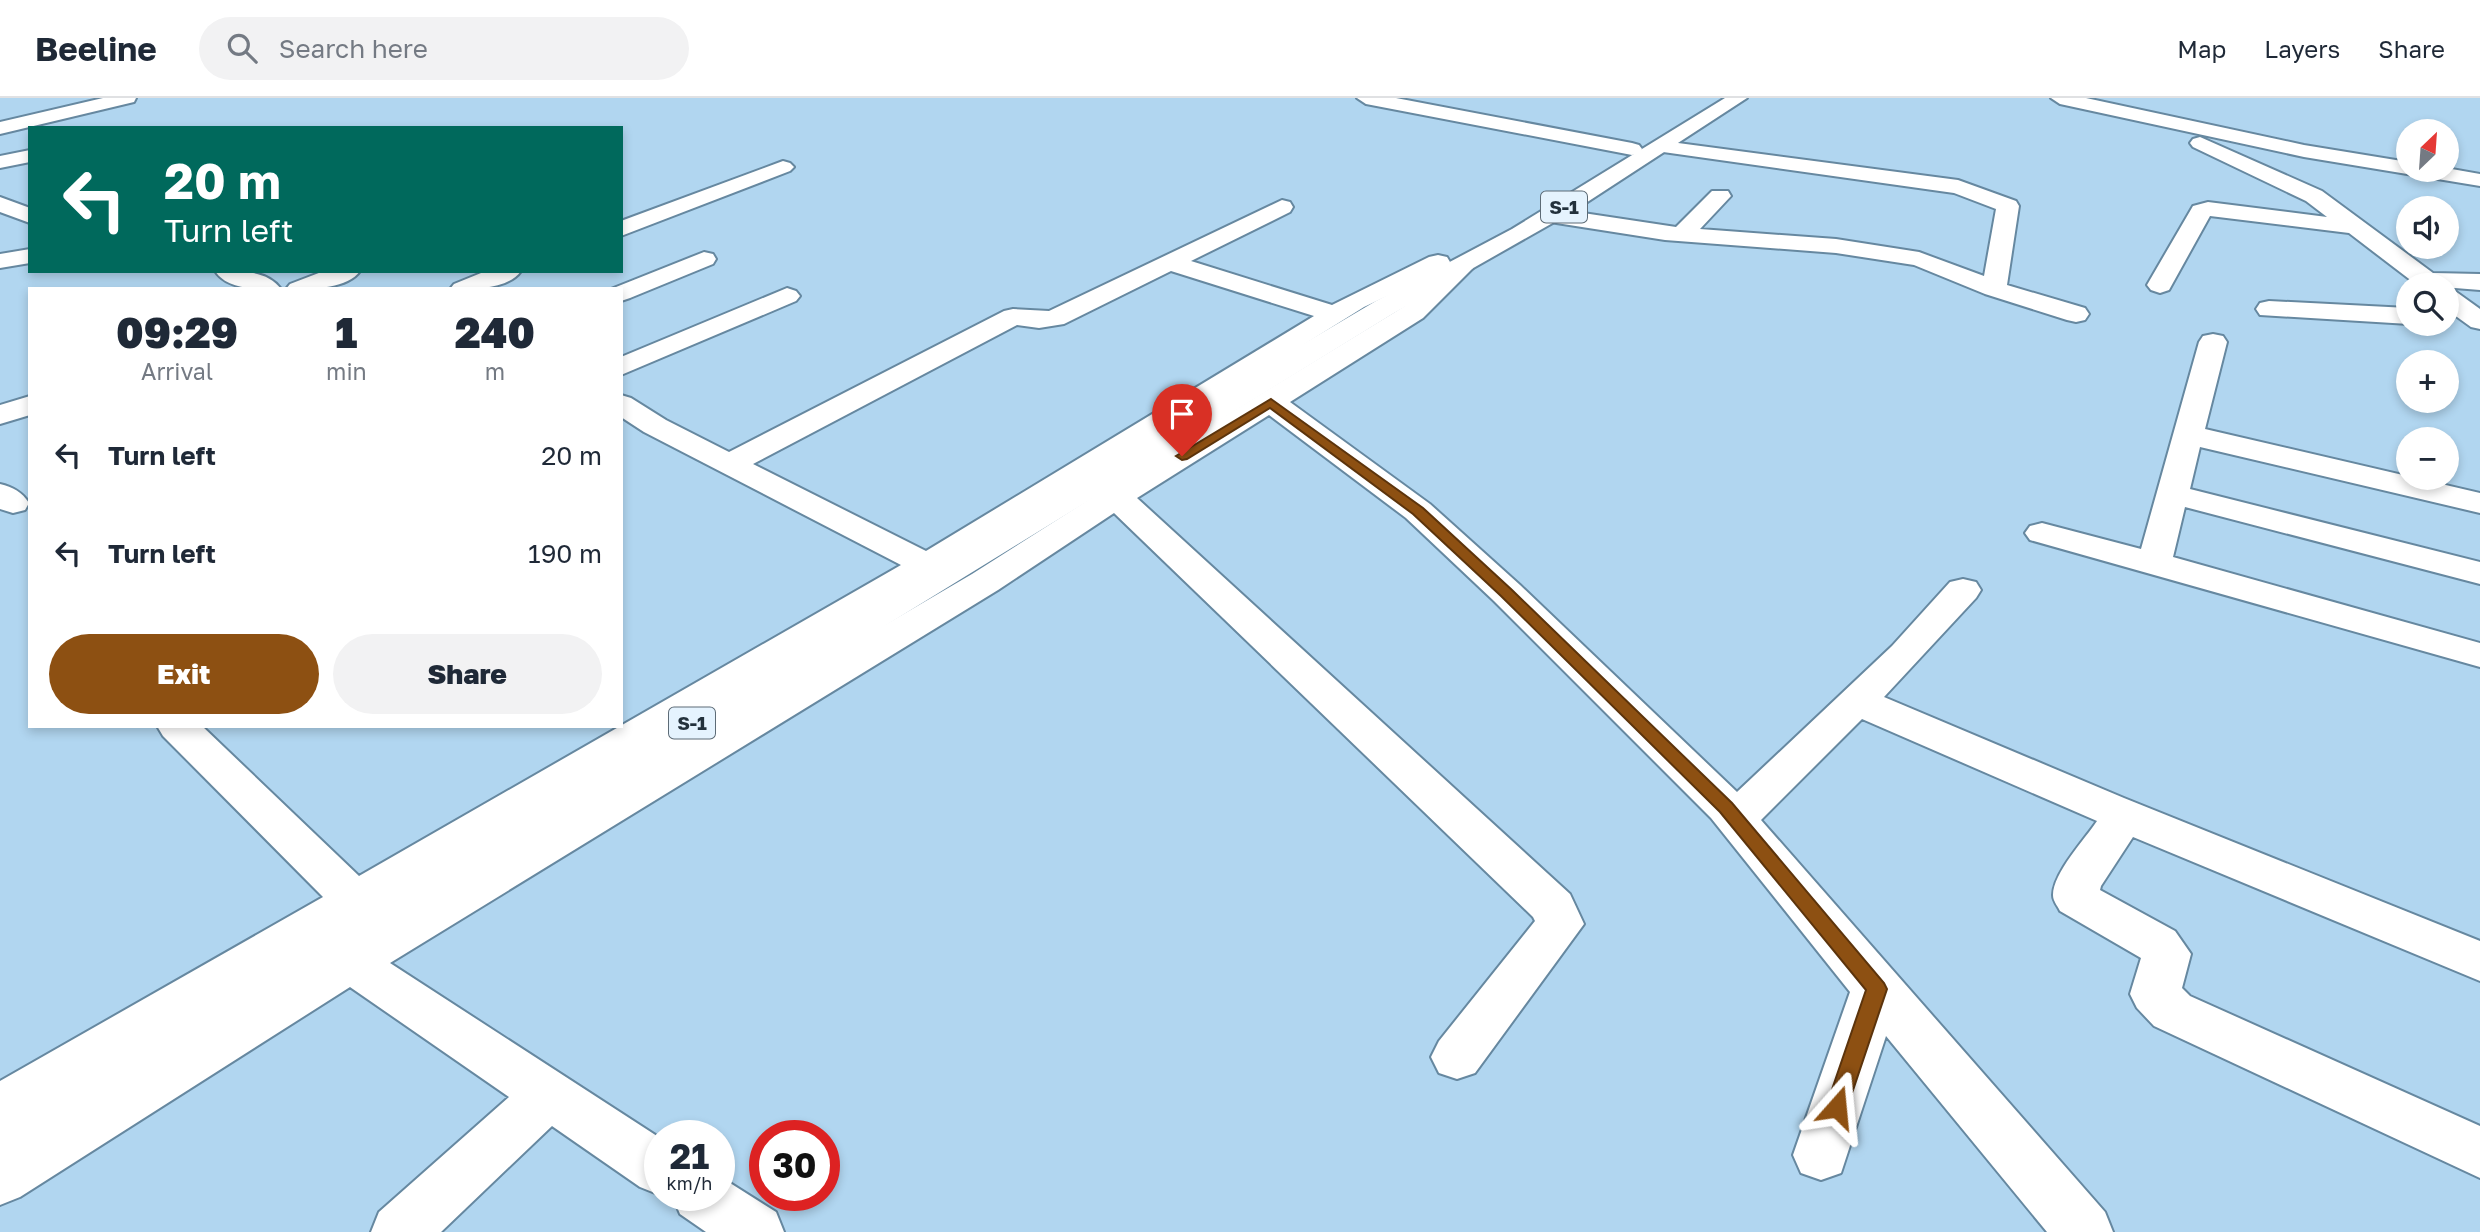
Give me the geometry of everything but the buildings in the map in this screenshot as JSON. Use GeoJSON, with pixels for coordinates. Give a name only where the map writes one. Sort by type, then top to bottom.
{"type":"FeatureCollection","features":[{"type":"Feature","properties":{"kind":"street"},"geometry":{"type":"LineString","coordinates":[[0,128],[127,98]]}},
{"type":"Feature","properties":{"kind":"street"},"geometry":{"type":"LineString","coordinates":[[1366,98],[1632,149]]}},
{"type":"Feature","properties":{"kind":"street","name":"S-1"},"geometry":{"type":"LineString","coordinates":[[0,1141],[1385,307],[1712,98]]}},
{"type":"Feature","properties":{"kind":"street","name":"S-1"},"geometry":{"type":"LineString","coordinates":[[1450,265],[1550,215],[1738,98]]}},
{"type":"Feature","properties":{"kind":"street"},"geometry":{"type":"LineString","coordinates":[[2060,98],[2113,103],[2152,118],[2226,157],[2314,195],[2416,273]]}},
{"type":"Feature","properties":{"kind":"street"},"geometry":{"type":"LineString","coordinates":[[2152,118],[2304,151],[2396,166]]}},
{"type":"Feature","properties":{"kind":"street"},"geometry":{"type":"LineString","coordinates":[[1663,147],[1958,187],[2008,206],[1994,289]]}},
{"type":"Feature","properties":{"kind":"street"},"geometry":{"type":"LineString","coordinates":[[0,162],[28,156]]}},
{"type":"Feature","properties":{"kind":"street"},"geometry":{"type":"LineString","coordinates":[[623,228],[783,167]]}},
{"type":"Feature","properties":{"kind":"street"},"geometry":{"type":"LineString","coordinates":[[2459,177],[2480,180]]}},
{"type":"Feature","properties":{"kind":"street"},"geometry":{"type":"LineString","coordinates":[[1682,234],[1720,196]]}},
{"type":"Feature","properties":{"kind":"street"},"geometry":{"type":"LineString","coordinates":[[0,204],[28,215]]}},
{"type":"Feature","properties":{"kind":"street"},"geometry":{"type":"LineString","coordinates":[[729,464],[1013,317],[1039,320],[1055,318],[1282,207]]}},
{"type":"Feature","properties":{"kind":"street"},"geometry":{"type":"LineString","coordinates":[[2160,285],[2201,211],[2208,209],[2357,228]]}},
{"type":"Feature","properties":{"kind":"street"},"geometry":{"type":"LineString","coordinates":[[1550,215],[1682,234],[1836,246],[1919,259],[1994,289],[2076,314]]}},
{"type":"Feature","properties":{"kind":"street"},"geometry":{"type":"LineString","coordinates":[[0,261],[28,256]]}},
{"type":"Feature","properties":{"kind":"street"},"geometry":{"type":"LineString","coordinates":[[623,292],[704,259]]}},
{"type":"Feature","properties":{"kind":"street"},"geometry":{"type":"LineString","coordinates":[[1168,261],[1335,314]]}},
{"type":"Feature","properties":{"kind":"street"},"geometry":{"type":"LineString","coordinates":[[0,1109],[355,900],[635,721],[927,565],[1335,314],[1450,265]]}},
{"type":"Feature","properties":{"kind":"street"},"geometry":{"type":"LineString","coordinates":[[0,1179],[351,962],[985,582],[1116,497],[1414,312],[1450,265]]}},
{"type":"Feature","properties":{"kind":"street"},"geometry":{"type":"LineString","coordinates":[[232,273],[263,287]]}},
{"type":"Feature","properties":{"kind":"street"},"geometry":{"type":"LineString","coordinates":[[304,287],[343,273]]}},
{"type":"Feature","properties":{"kind":"street"},"geometry":{"type":"LineString","coordinates":[[468,287],[504,273]]}},
{"type":"Feature","properties":{"kind":"street"},"geometry":{"type":"LineString","coordinates":[[2459,284],[2480,282]]}},
{"type":"Feature","properties":{"kind":"street"},"geometry":{"type":"LineString","coordinates":[[623,366],[787,296]]}},
{"type":"Feature","properties":{"kind":"street"},"geometry":{"type":"LineString","coordinates":[[2459,305],[2479,320]]}},
{"type":"Feature","properties":{"kind":"street"},"geometry":{"type":"LineString","coordinates":[[2269,309],[2396,315]]}},
{"type":"Feature","properties":{"kind":"street"},"geometry":{"type":"LineString","coordinates":[[2459,319],[2479,320]]}},
{"type":"Feature","properties":{"kind":"street"},"geometry":{"type":"LineString","coordinates":[[2154,563],[2213,342]]}},
{"type":"Feature","properties":{"kind":"street"},"geometry":{"type":"LineString","coordinates":[[1271,402],[1418,511],[1507,593],[1735,819],[2084,1232]]}},
{"type":"Feature","properties":{"kind":"street"},"geometry":{"type":"LineString","coordinates":[[623,405],[655,426],[927,565]]}},
{"type":"Feature","properties":{"kind":"street"},"geometry":{"type":"LineString","coordinates":[[0,415],[28,406]]}},
{"type":"Feature","properties":{"kind":"street"},"geometry":{"type":"LineString","coordinates":[[623,439],[655,426]]}},
{"type":"Feature","properties":{"kind":"street"},"geometry":{"type":"LineString","coordinates":[[2189,435],[2480,503]]}},
{"type":"Feature","properties":{"kind":"street"},"geometry":{"type":"LineString","coordinates":[[2173,494],[2480,573]]}},
{"type":"Feature","properties":{"kind":"street"},"geometry":{"type":"LineString","coordinates":[[1116,497],[1553,908],[1560,924],[1457,1057]]}},
{"type":"Feature","properties":{"kind":"street"},"geometry":{"type":"LineString","coordinates":[[2042,533],[2480,655]]}},
{"type":"Feature","properties":{"kind":"street"},"geometry":{"type":"LineString","coordinates":[[1735,819],[1905,654],[1963,590]]}},
{"type":"Feature","properties":{"kind":"street"},"geometry":{"type":"LineString","coordinates":[[1857,701],[2480,961]]}},
{"type":"Feature","properties":{"kind":"street"},"geometry":{"type":"LineString","coordinates":[[179,728],[355,900]]}},
{"type":"Feature","properties":{"kind":"street"},"geometry":{"type":"LineString","coordinates":[[2125,815],[2078,884],[2076,898],[2158,944],[2167,954],[2155,994],[2172,1011],[2480,1153]]}},
{"type":"Feature","properties":{"kind":"street"},"geometry":{"type":"LineString","coordinates":[[351,962],[644,1158]]}},
{"type":"Feature","properties":{"kind":"street"},"geometry":{"type":"LineString","coordinates":[[1821,1155],[1877,989]]}},
{"type":"Feature","properties":{"kind":"street"},"geometry":{"type":"LineString","coordinates":[[400,1232],[549,1095]]}},
{"type":"Feature","properties":{"kind":"street"},"geometry":{"type":"LineString","coordinates":[[724,1211],[755,1232]]}},
{"type":"Feature","properties":{"kind":"route"},"geometry":{"type":"LineString","coordinates":[[1182,456],[1271,402],[1418,511],[1507,593],[1726,807],[1773,867],[1877,989],[1837,1107]]}}]}
